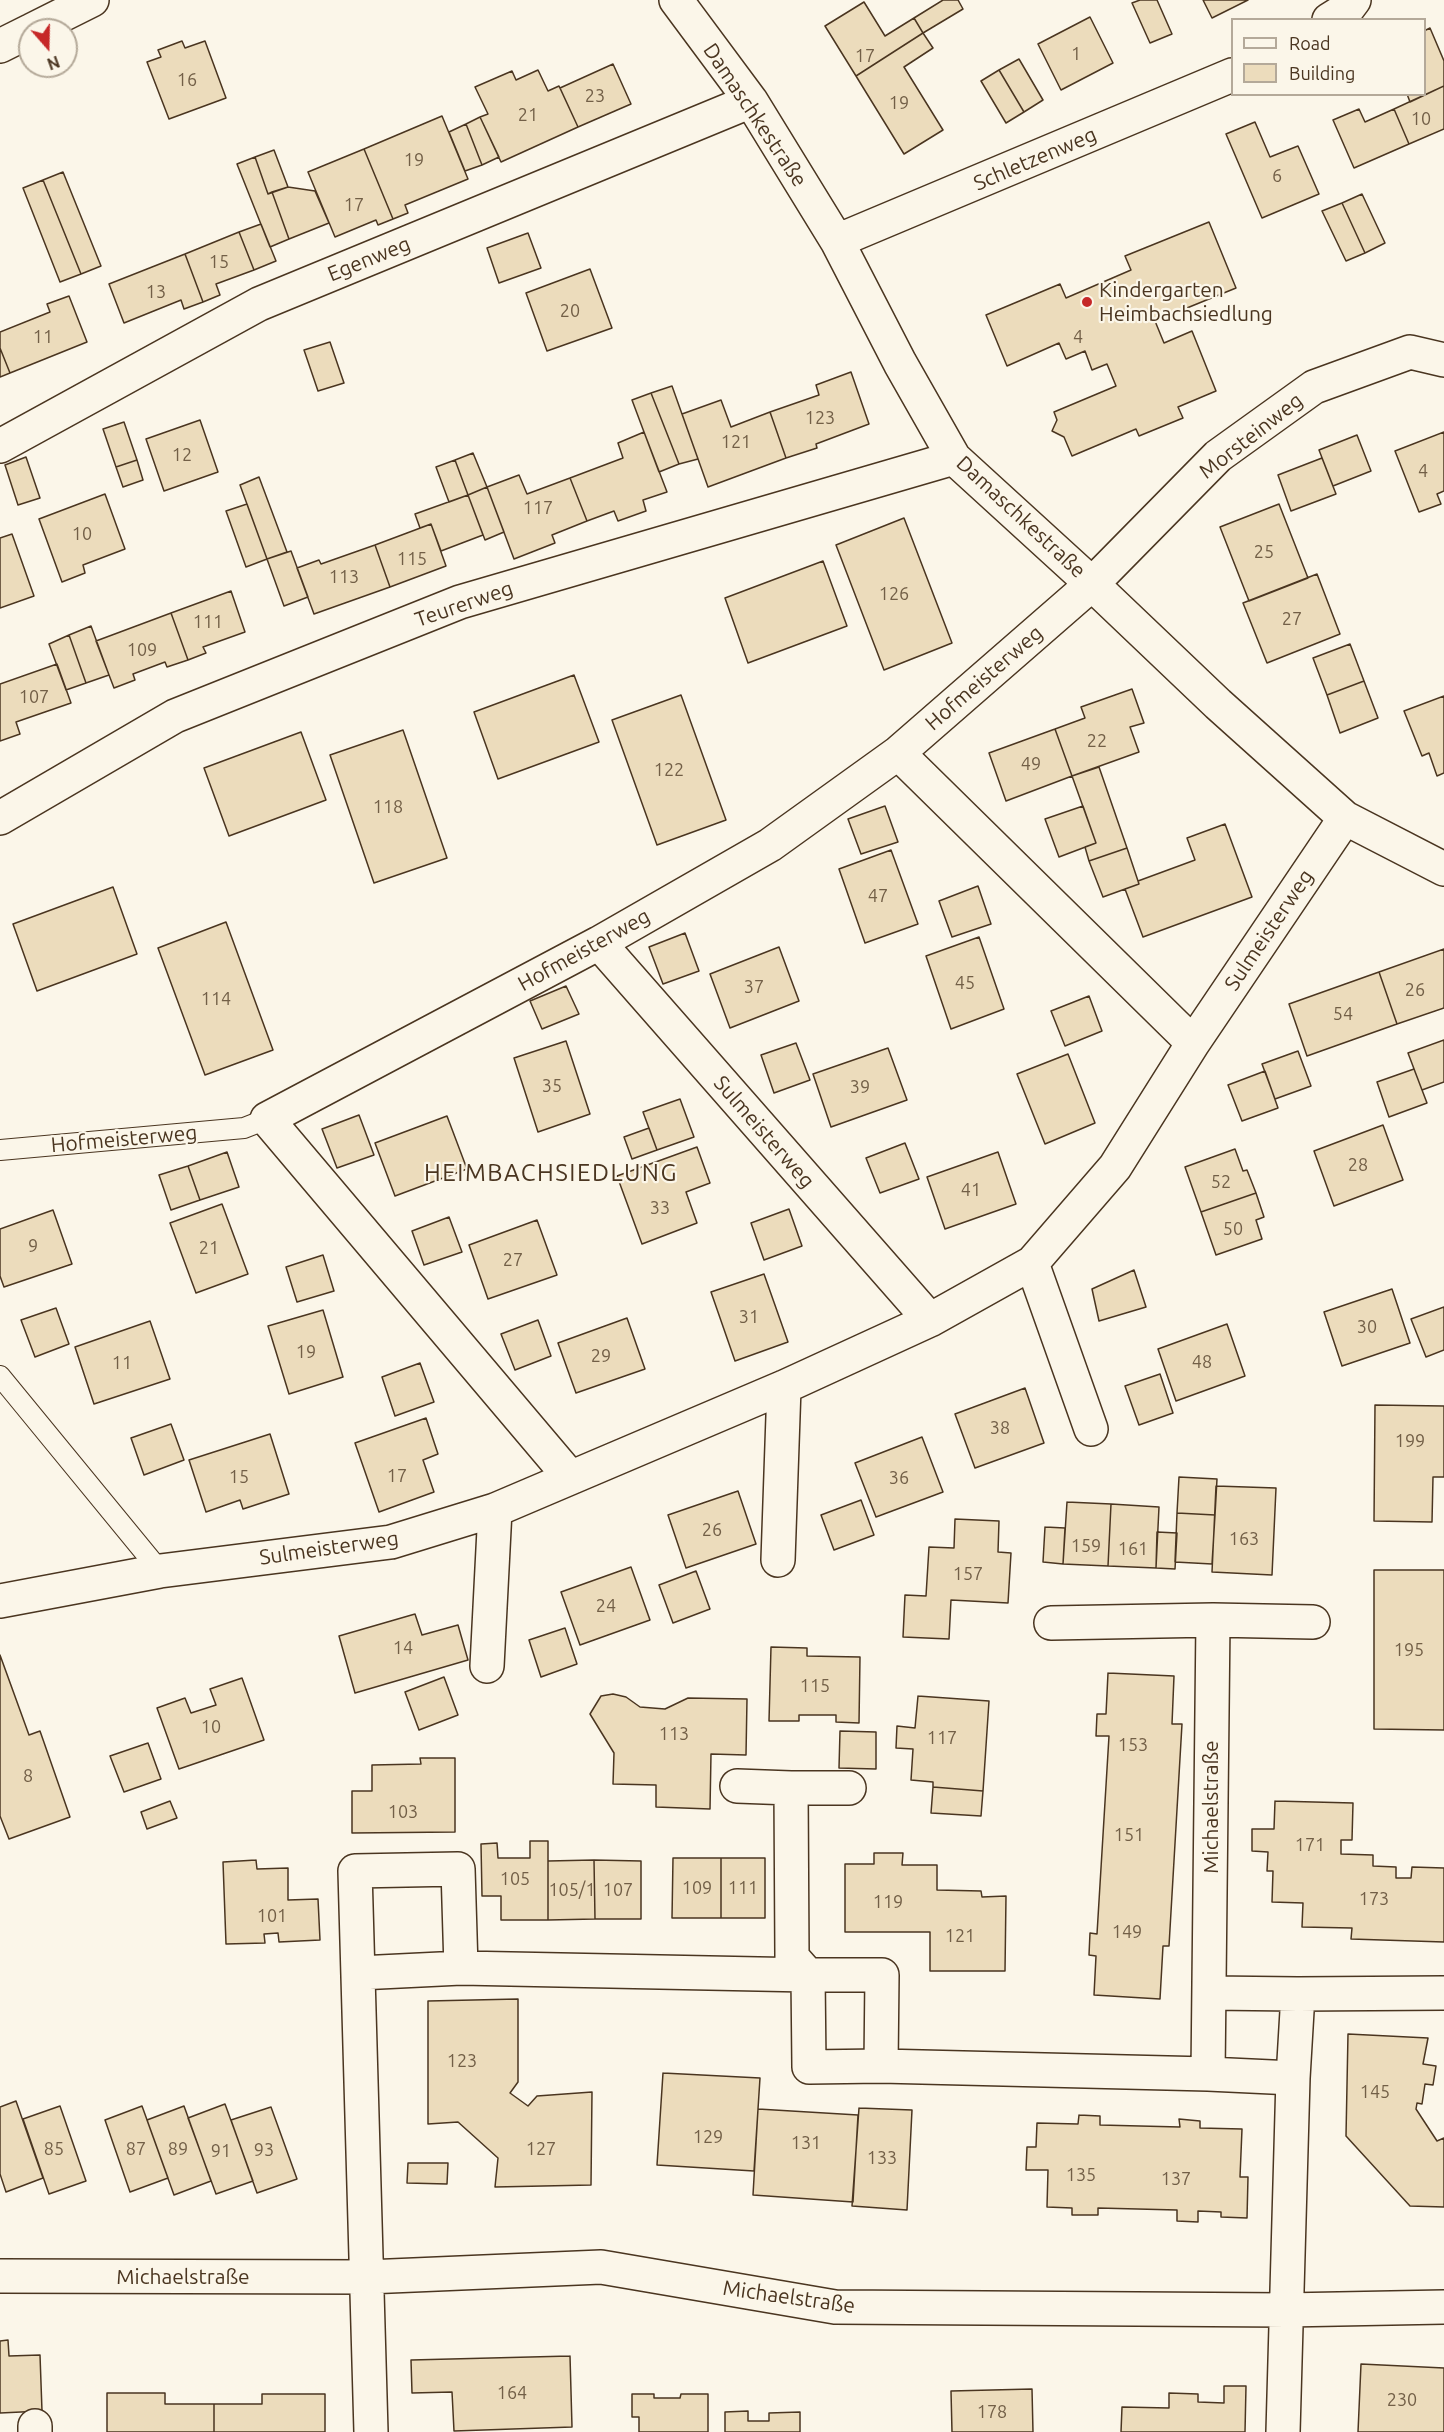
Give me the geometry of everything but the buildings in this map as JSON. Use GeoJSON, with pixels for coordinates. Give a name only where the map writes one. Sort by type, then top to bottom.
{"type":"FeatureCollection","features":[{"type":"Feature","properties":{"kind":"street"},"geometry":{"type":"LineString","coordinates":[[57,18],[92,0]]}},
{"type":"Feature","properties":{"kind":"street"},"geometry":{"type":"LineString","coordinates":[[1332,18],[1348,8],[1354,0]]}},
{"type":"Feature","properties":{"kind":"street","name":"Damaschkestraße"},"geometry":{"type":"LineString","coordinates":[[690,5],[837,241],[900,363],[954,458],[1092,584],[1218,704],[1345,818],[1444,869]]}},
{"type":"Feature","properties":{"kind":"street"},"geometry":{"type":"LineString","coordinates":[[0,46],[18,37]]}},
{"type":"Feature","properties":{"kind":"street","name":"Schletzenweg"},"geometry":{"type":"LineString","coordinates":[[837,241],[1231,76]]}},
{"type":"Feature","properties":{"kind":"street","name":"Egenweg"},"geometry":{"type":"LineString","coordinates":[[0,446],[260,304],[751,100]]}},
{"type":"Feature","properties":{"kind":"street","name":"Morsteinweg"},"geometry":{"type":"LineString","coordinates":[[1092,584],[1218,456],[1314,387],[1410,352],[1444,360]]}},
{"type":"Feature","properties":{"kind":"street","name":"Teurerweg"},"geometry":{"type":"LineString","coordinates":[[0,818],[175,716],[460,602],[954,458]]}},
{"type":"Feature","properties":{"kind":"street","name":"Hofmeisterweg"},"geometry":{"type":"LineString","coordinates":[[267,1119],[599,943],[770,845],[898,753],[1092,584]]}},
{"type":"Feature","properties":{"kind":"street"},"geometry":{"type":"LineString","coordinates":[[898,753],[1192,1043]]}},
{"type":"Feature","properties":{"kind":"street","name":"Sulmeisterweg"},"geometry":{"type":"LineString","coordinates":[[0,1601],[160,1571],[391,1542],[495,1510],[784,1387],[930,1320],[1032,1263],[1115,1167],[1192,1043],[1345,818]]}},
{"type":"Feature","properties":{"kind":"street","name":"Sulmeisterweg"},"geometry":{"type":"LineString","coordinates":[[599,943],[930,1320]]}},
{"type":"Feature","properties":{"kind":"street"},"geometry":{"type":"LineString","coordinates":[[267,1119],[570,1477]]}},
{"type":"Feature","properties":{"kind":"street"},"geometry":{"type":"LineString","coordinates":[[1032,1263],[1091,1429]]}},
{"type":"Feature","properties":{"kind":"street"},"geometry":{"type":"LineString","coordinates":[[778,1560],[784,1387]]}},
{"type":"Feature","properties":{"kind":"street"},"geometry":{"type":"LineString","coordinates":[[487,1666],[495,1510]]}},
{"type":"Feature","properties":{"kind":"street"},"geometry":{"type":"LineString","coordinates":[[1051,1623],[1212,1620],[1313,1622]]}},
{"type":"Feature","properties":{"kind":"street","name":"Michaelstraße"},"geometry":{"type":"LineString","coordinates":[[1208,2074],[1212,1620]]}},
{"type":"Feature","properties":{"kind":"street"},"geometry":{"type":"LineString","coordinates":[[737,1786],[849,1788]]}},
{"type":"Feature","properties":{"kind":"street"},"geometry":{"type":"LineString","coordinates":[[791,1788],[792,1957],[808,1975],[808,2067],[881,2066],[1293,2078]]}},
{"type":"Feature","properties":{"kind":"street"},"geometry":{"type":"LineString","coordinates":[[371,2432],[355,1872],[458,1869],[461,1968]]}},
{"type":"Feature","properties":{"kind":"street"},"geometry":{"type":"LineString","coordinates":[[359,1973],[461,1968],[882,1975],[881,2066]]}},
{"type":"Feature","properties":{"kind":"street"},"geometry":{"type":"LineString","coordinates":[[1210,1993],[1444,1993]]}},
{"type":"Feature","properties":{"kind":"street"},"geometry":{"type":"LineString","coordinates":[[1282,2432],[1293,2078],[1298,1994]]}},
{"type":"Feature","properties":{"kind":"street","name":"Michaelstraße"},"geometry":{"type":"LineString","coordinates":[[0,2276],[367,2277],[601,2267],[835,2307],[1286,2310],[1444,2307]]}},
{"type":"Feature","properties":{"kind":"lane","name":"Hofmeisterweg"},"geometry":{"type":"LineString","coordinates":[[0,1150],[244,1128],[267,1119]]}},
{"type":"Feature","properties":{"kind":"lane"},"geometry":{"type":"LineString","coordinates":[[0,1376],[160,1571]]}},
{"type":"Feature","properties":{"kind":"place","name":"Kindergarten Heimbachsiedlung"},"geometry":{"type":"Point","coordinates":[1087,302]}},
{"type":"Feature","properties":{"kind":"district","name":"HEIMBACHSIEDLUNG"},"geometry":{"type":"Point","coordinates":[551,1173]}}]}
